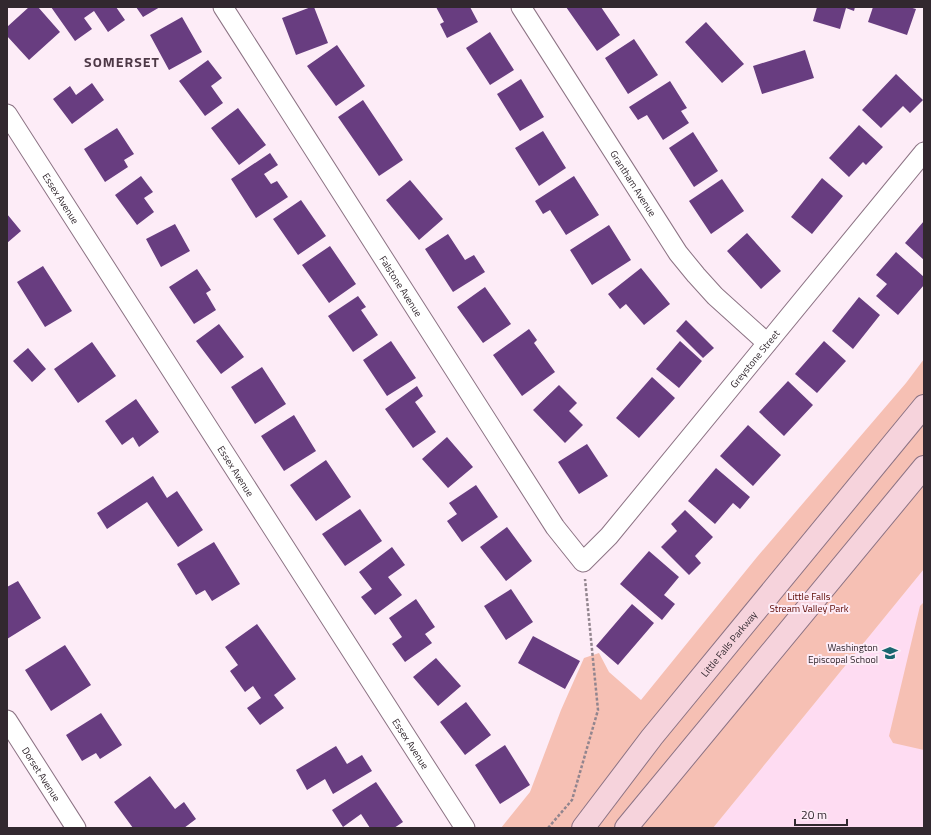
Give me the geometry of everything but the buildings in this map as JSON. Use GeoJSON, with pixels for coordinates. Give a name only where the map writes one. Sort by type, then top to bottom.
{"type":"FeatureCollection","features":[{"type":"Feature","properties":{"kind":"main road","name":"Little Falls Parkway"},"geometry":{"type":"LineString","coordinates":[[583,828],[652,737],[924,406]]}},
{"type":"Feature","properties":{"kind":"main road"},"geometry":{"type":"LineString","coordinates":[[626,828],[924,467]]}},
{"type":"Feature","properties":{"kind":"street","name":"Falstone Avenue"},"geometry":{"type":"LineString","coordinates":[[223,7],[551,520],[583,562]]}},
{"type":"Feature","properties":{"kind":"street","name":"Grantham Avenue"},"geometry":{"type":"LineString","coordinates":[[521,7],[678,253],[715,296],[767,342]]}},
{"type":"Feature","properties":{"kind":"street","name":"Essex Avenue"},"geometry":{"type":"LineString","coordinates":[[7,114],[465,828]]}},
{"type":"Feature","properties":{"kind":"street","name":"Greystone Street"},"geometry":{"type":"LineString","coordinates":[[583,562],[609,536],[924,152]]}},
{"type":"Feature","properties":{"kind":"street","name":"Dorset Avenue"},"geometry":{"type":"LineString","coordinates":[[7,720],[76,828]]}},
{"type":"Feature","properties":{"kind":"path"},"geometry":{"type":"LineString","coordinates":[[548,828],[572,800],[598,710],[583,562]]}},
{"type":"Feature","properties":{"kind":"shaded area","name":"Washington Episcopal School"},"geometry":{"type":"Polygon","coordinates":[[[924,569],[924,828],[713,828],[787,737],[924,569]]]}},
{"type":"Feature","properties":{"kind":"green space","name":"Little Falls Stream Valley Park"},"geometry":{"type":"Polygon","coordinates":[[[924,359],[924,569],[713,828],[501,828],[530,792],[561,710],[584,658],[599,653],[609,672],[641,700],[757,557],[906,383],[924,359]]]}},
{"type":"Feature","properties":{"kind":"green space"},"geometry":{"type":"Polygon","coordinates":[[[924,602],[924,750],[893,743],[889,736],[920,606],[924,602]]]}},
{"type":"Feature","properties":{"kind":"place","name":"Washington Episcopal School"},"geometry":{"type":"Point","coordinates":[890,653]}},
{"type":"Feature","properties":{"kind":"district","name":"SOMERSET"},"geometry":{"type":"Point","coordinates":[122,62]}}]}
